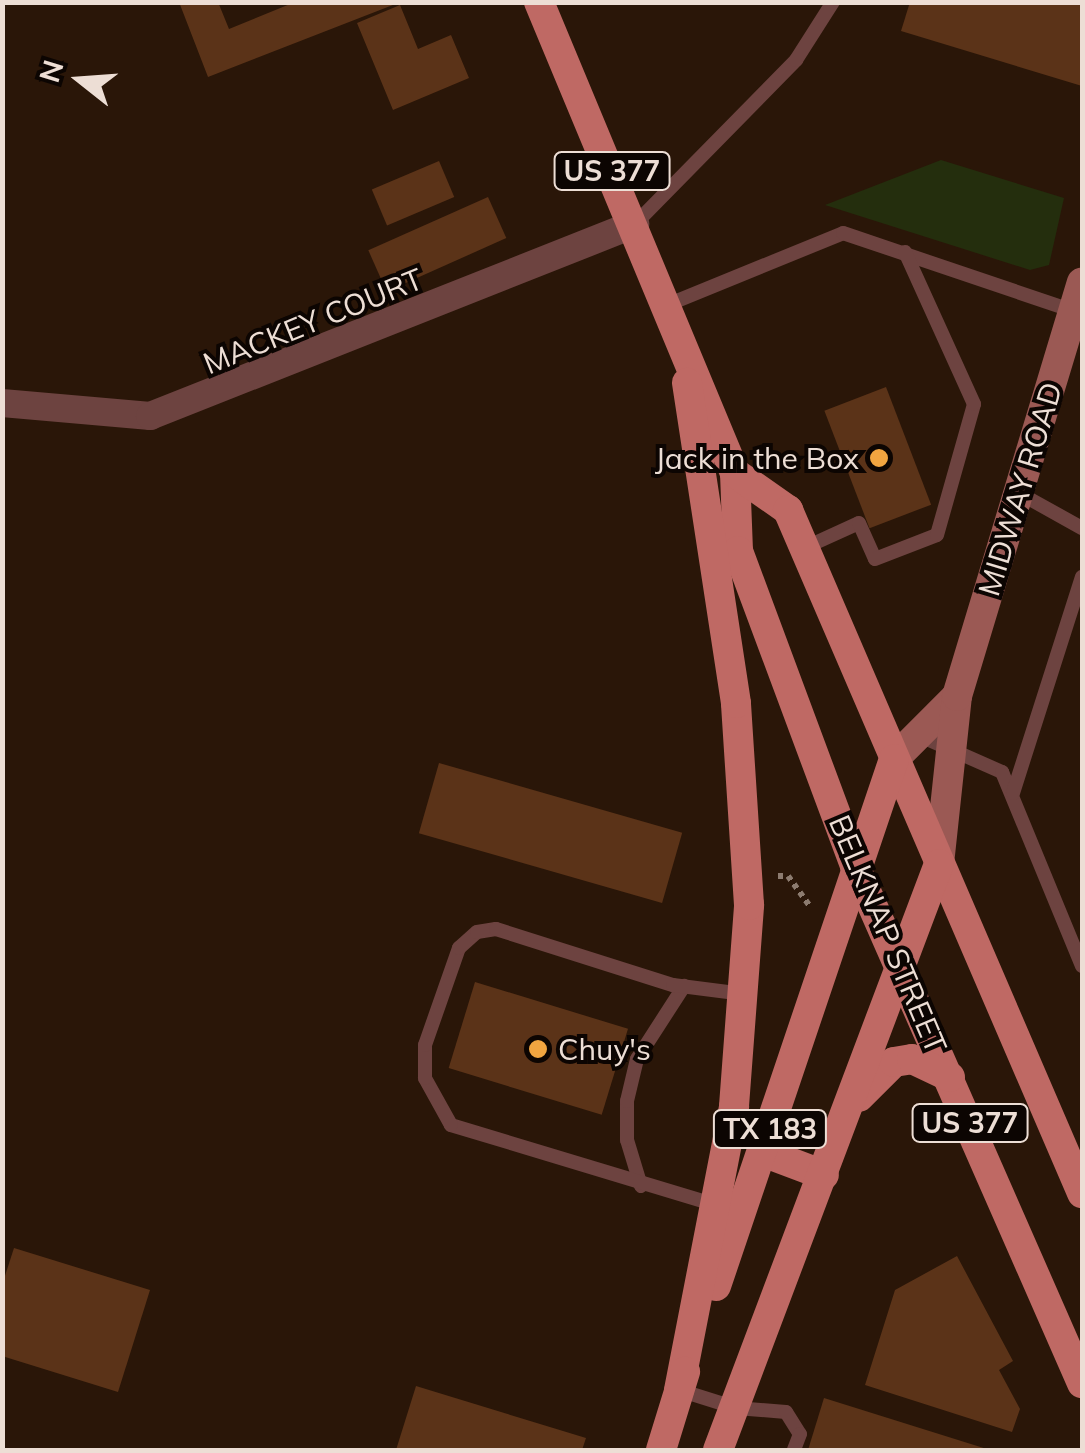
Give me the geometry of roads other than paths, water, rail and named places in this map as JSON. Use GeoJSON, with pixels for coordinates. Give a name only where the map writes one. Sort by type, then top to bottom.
{"type":"FeatureCollection","features":[{"type":"Feature","properties":{"kind":"main road","name":"BELKNAP STREET"},"geometry":{"type":"LineString","coordinates":[[540,2],[736,473],[738,551],[855,866],[1082,1383]]}},
{"type":"Feature","properties":{"kind":"main road","name":"MIDWAY ROAD"},"geometry":{"type":"LineString","coordinates":[[939,864],[957,696],[1078,296]]}},
{"type":"Feature","properties":{"kind":"main road"},"geometry":{"type":"LineString","coordinates":[[678,1390],[717,1206],[746,994],[743,767],[682,341]]}},
{"type":"Feature","properties":{"kind":"main road","name":"US 377"},"geometry":{"type":"LineString","coordinates":[[736,473],[788,510],[939,864],[1075,1158],[1082,1194]]}},
{"type":"Feature","properties":{"kind":"main road","name":"MIDWAY ROAD"},"geometry":{"type":"LineString","coordinates":[[894,758],[957,696]]}},
{"type":"Feature","properties":{"kind":"main road","name":"TX 183"},"geometry":{"type":"LineString","coordinates":[[661,1450],[678,1390],[763,1152],[894,758]]}},
{"type":"Feature","properties":{"kind":"main road","name":"TX 183"},"geometry":{"type":"LineString","coordinates":[[718,1450],[939,864]]}},
{"type":"Feature","properties":{"kind":"main road"},"geometry":{"type":"LineString","coordinates":[[844,1121],[870,1079],[894,1062],[912,1059],[950,1076]]}},
{"type":"Feature","properties":{"kind":"main road"},"geometry":{"type":"LineString","coordinates":[[763,1152],[824,1175]]}},
{"type":"Feature","properties":{"kind":"street","name":"MACKEY COURT"},"geometry":{"type":"LineString","coordinates":[[2,403],[150,416],[635,224]]}},
{"type":"Feature","properties":{"kind":"lane"},"geometry":{"type":"LineString","coordinates":[[635,224],[796,60],[833,2]]}},
{"type":"Feature","properties":{"kind":"lane"},"geometry":{"type":"LineString","coordinates":[[666,305],[843,233],[1078,296]]}},
{"type":"Feature","properties":{"kind":"lane"},"geometry":{"type":"LineString","coordinates":[[804,548],[859,523],[874,560],[937,536],[974,404],[905,252]]}},
{"type":"Feature","properties":{"kind":"lane"},"geometry":{"type":"LineString","coordinates":[[1019,493],[1082,528]]}},
{"type":"Feature","properties":{"kind":"lane"},"geometry":{"type":"LineString","coordinates":[[1014,792],[1082,577]]}},
{"type":"Feature","properties":{"kind":"lane"},"geometry":{"type":"LineString","coordinates":[[918,735],[988,760],[1014,792],[1082,966]]}},
{"type":"Feature","properties":{"kind":"lane"},"geometry":{"type":"LineString","coordinates":[[717,1206],[451,1126],[425,1078],[425,1045],[458,948],[477,932],[496,929],[684,986],[746,994]]}},
{"type":"Feature","properties":{"kind":"lane"},"geometry":{"type":"LineString","coordinates":[[641,1186],[627,1140],[627,1102],[637,1059],[684,986]]}},
{"type":"Feature","properties":{"kind":"lane"},"geometry":{"type":"LineString","coordinates":[[678,1390],[736,1408],[786,1412],[800,1434],[794,1450]]}},
{"type":"Feature","properties":{"kind":"place","name":"Jack in the Box"},"geometry":{"type":"Point","coordinates":[879,458]}},
{"type":"Feature","properties":{"kind":"place","name":"Chuy's"},"geometry":{"type":"Point","coordinates":[538,1049]}}]}
